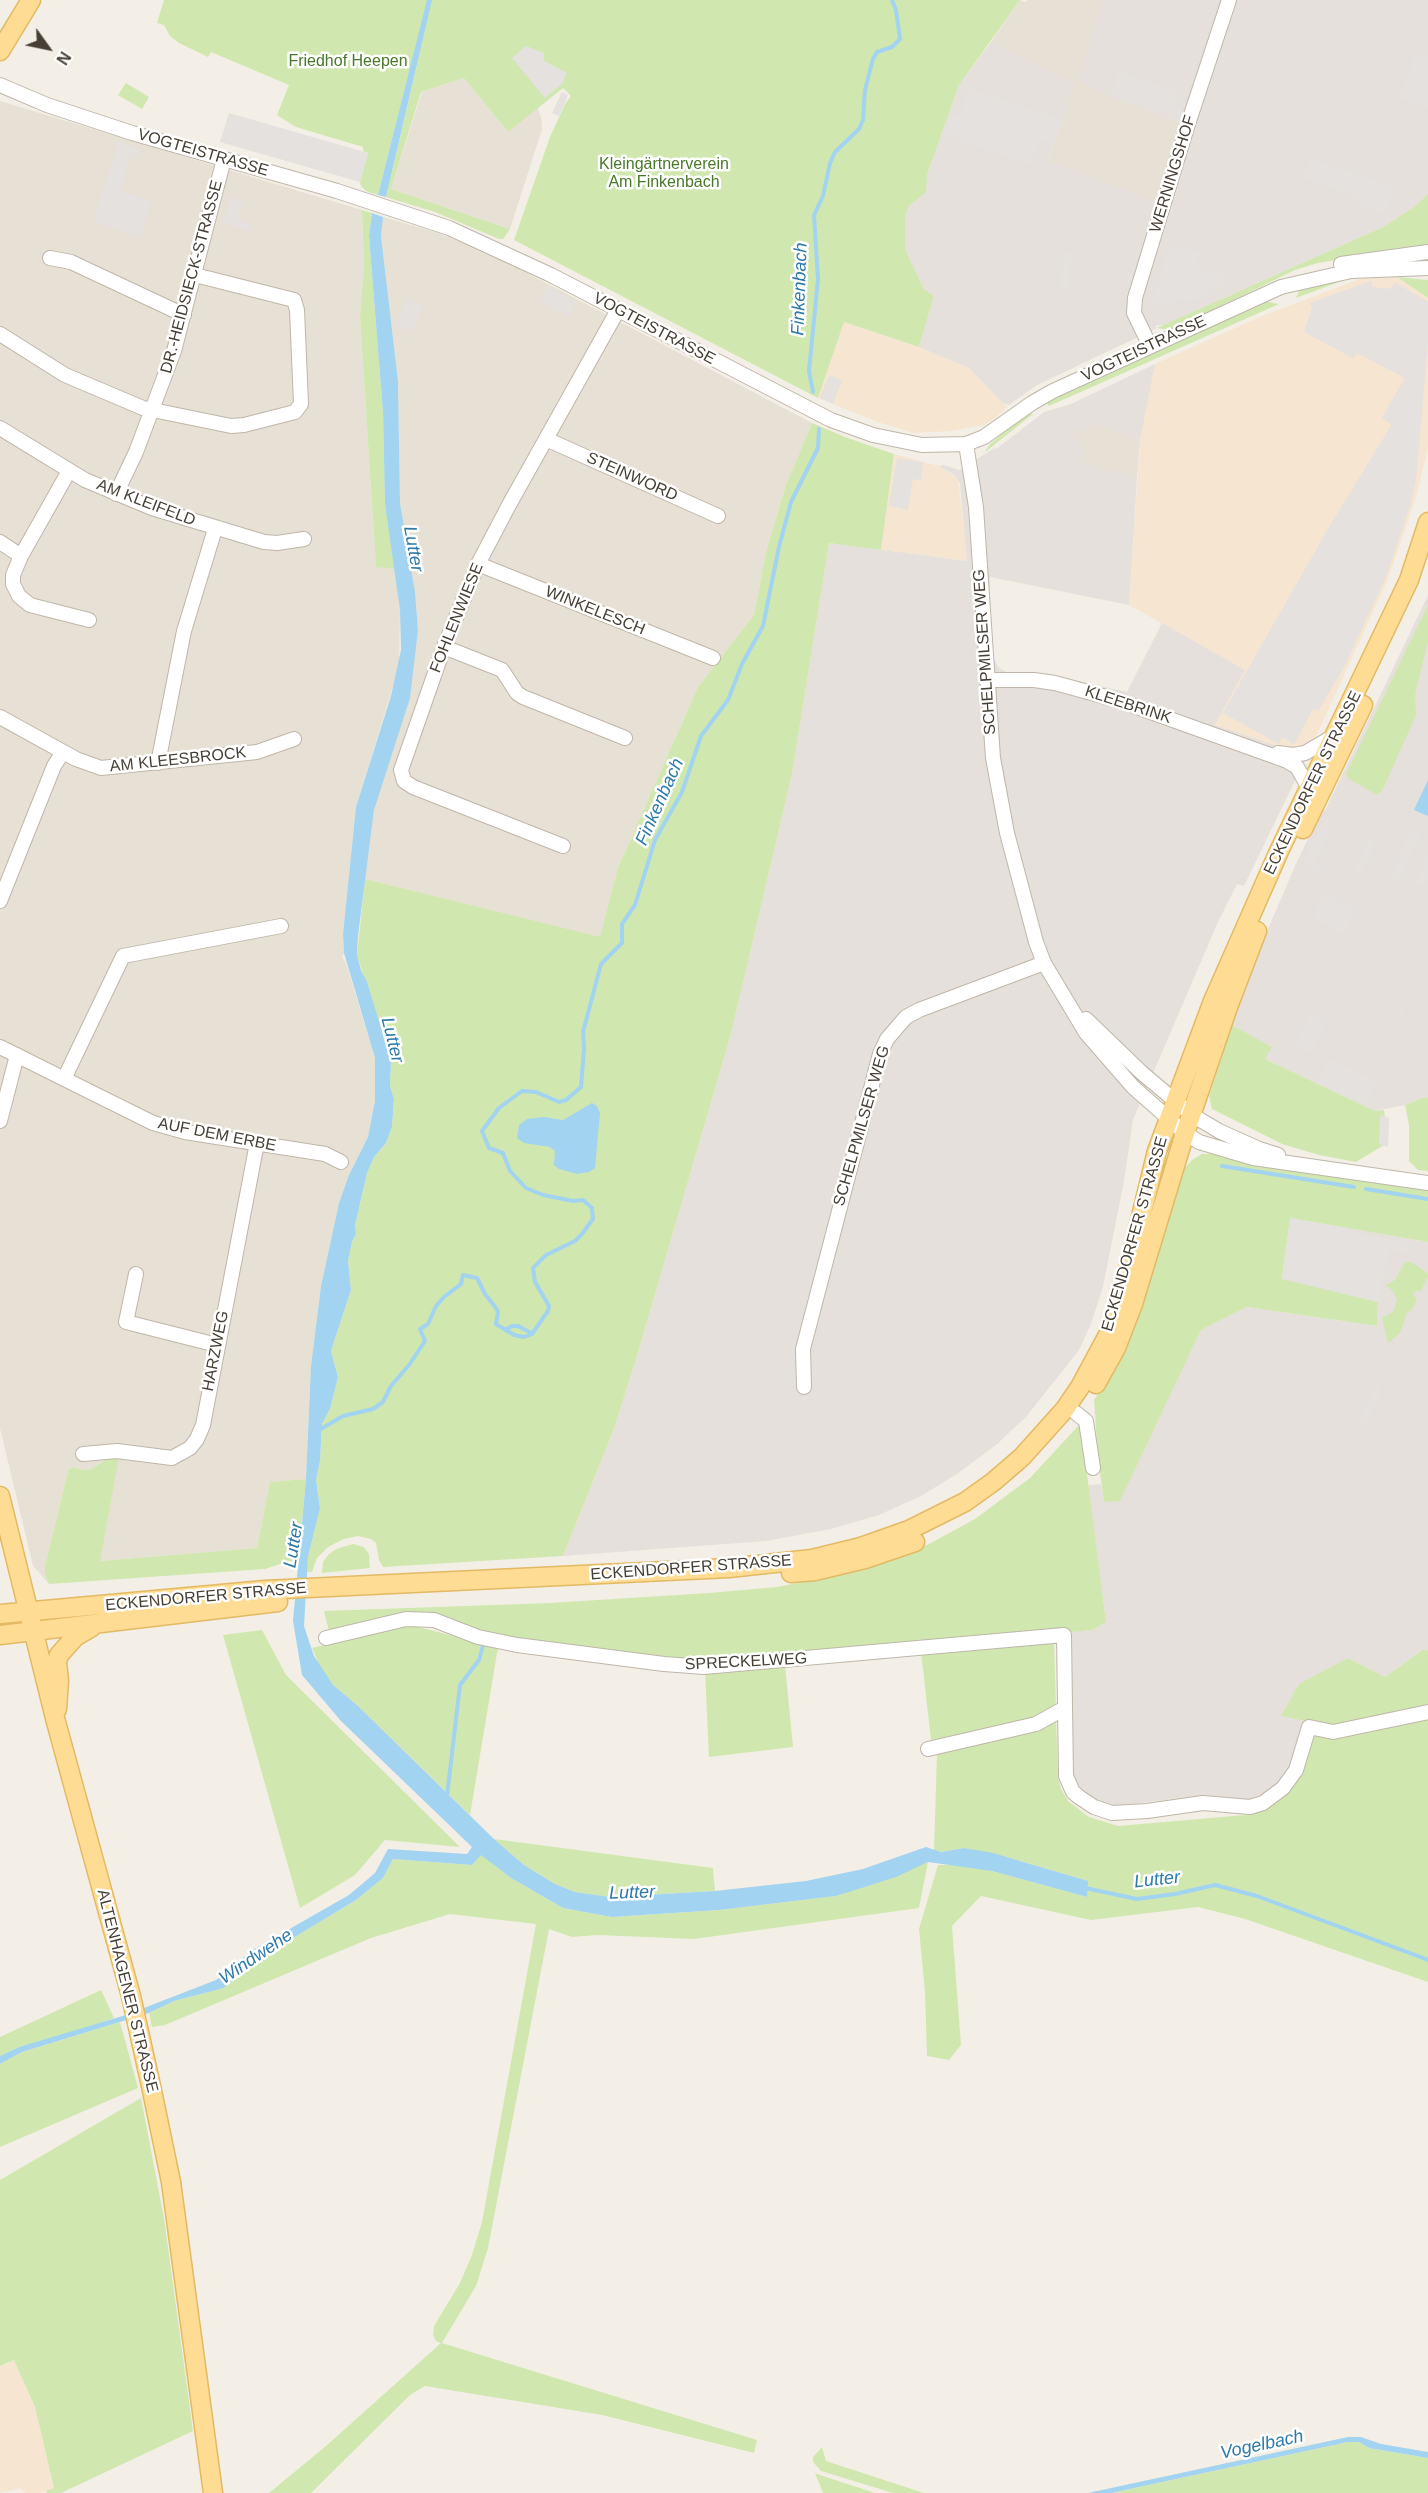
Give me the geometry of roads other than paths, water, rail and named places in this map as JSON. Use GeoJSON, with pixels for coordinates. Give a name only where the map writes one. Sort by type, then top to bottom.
{"type":"FeatureCollection","features":[{"type":"Feature","properties":{"kind":"main road"},"geometry":{"type":"LineString","coordinates":[[0,51],[31,0]]}},
{"type":"Feature","properties":{"kind":"main road","name":"ECKENDORFER STRASSE"},"geometry":{"type":"LineString","coordinates":[[0,1614],[729,1568],[812,1558],[861,1547],[909,1530],[965,1502],[993,1482],[1043,1436],[1065,1409],[1094,1363],[1121,1298],[1157,1151],[1172,1109],[1239,941],[1309,788],[1409,580],[1428,522]]}},
{"type":"Feature","properties":{"kind":"main road","name":"ECKENDORFER STRASSE"},"geometry":{"type":"LineString","coordinates":[[328,1593],[729,1580],[815,1571],[865,1559],[915,1542],[974,1510],[1028,1467],[1076,1413],[1104,1370],[1124,1329],[1185,1133],[1250,946],[1428,562]]}},
{"type":"Feature","properties":{"kind":"main road","name":"ALTENHAGENER STRASSE"},"geometry":{"type":"LineString","coordinates":[[0,1496],[56,1722],[139,2028],[171,2182],[213,2493]]}},
{"type":"Feature","properties":{"kind":"main road","name":"ECKENDORFER STRASSE"},"geometry":{"type":"LineString","coordinates":[[0,1635],[96,1624],[266,1596]]}},
{"type":"Feature","properties":{"kind":"main road"},"geometry":{"type":"LineString","coordinates":[[56,1722],[59,1655],[75,1637],[96,1624]]}},
{"type":"Feature","properties":{"kind":"street","name":"WERNINGSHOF"},"geometry":{"type":"LineString","coordinates":[[1150,346],[1134,313],[1135,298],[1229,0]]}},
{"type":"Feature","properties":{"kind":"street","name":"VOGTEISTRASSE"},"geometry":{"type":"LineString","coordinates":[[0,85],[82,117],[432,221],[504,252],[801,405],[849,427],[882,437],[922,445],[966,444],[984,437],[1032,403],[1053,392],[1314,271],[1342,263],[1428,252]]}},
{"type":"Feature","properties":{"kind":"street","name":"DR.-HEIDSIECK-STRASSE"},"geometry":{"type":"LineString","coordinates":[[116,494],[174,351],[224,159]]}},
{"type":"Feature","properties":{"kind":"street"},"geometry":{"type":"LineString","coordinates":[[50,258],[64,259],[184,315]]}},
{"type":"Feature","properties":{"kind":"street","name":"VOGTEISTRASSE"},"geometry":{"type":"LineString","coordinates":[[1290,284],[1351,271],[1428,268]]}},
{"type":"Feature","properties":{"kind":"street"},"geometry":{"type":"LineString","coordinates":[[0,334],[65,375],[152,410],[219,425],[244,425],[295,412],[301,404],[297,310],[294,300],[195,275]]}},
{"type":"Feature","properties":{"kind":"street","name":"FOHLENWIESE"},"geometry":{"type":"LineString","coordinates":[[563,846],[413,787],[404,781],[401,770],[444,647],[478,564],[618,310]]}},
{"type":"Feature","properties":{"kind":"street","name":"AM KLEIFELD"},"geometry":{"type":"LineString","coordinates":[[0,428],[69,471],[116,494],[215,529],[264,542],[277,543],[304,539]]}},
{"type":"Feature","properties":{"kind":"street","name":"STEINWORD"},"geometry":{"type":"LineString","coordinates":[[546,439],[718,516]]}},
{"type":"Feature","properties":{"kind":"street","name":"SCHELPMILSER WEG"},"geometry":{"type":"LineString","coordinates":[[966,444],[976,507],[993,758],[1007,833],[1036,942],[1054,981],[1091,1026],[1142,1073],[1172,1109],[1185,1133],[1199,1142],[1253,1158],[1428,1183]]}},
{"type":"Feature","properties":{"kind":"street"},"geometry":{"type":"LineString","coordinates":[[69,471],[21,556],[13,575],[13,584],[15,591],[24,601],[36,608],[69,613],[89,620]]}},
{"type":"Feature","properties":{"kind":"street"},"geometry":{"type":"LineString","coordinates":[[158,764],[184,631],[215,529]]}},
{"type":"Feature","properties":{"kind":"street"},"geometry":{"type":"LineString","coordinates":[[0,542],[21,556]]}},
{"type":"Feature","properties":{"kind":"street","name":"WINKELESCH"},"geometry":{"type":"LineString","coordinates":[[478,564],[713,658]]}},
{"type":"Feature","properties":{"kind":"street"},"geometry":{"type":"LineString","coordinates":[[444,647],[502,670],[523,697],[625,738]]}},
{"type":"Feature","properties":{"kind":"street","name":"KLEEBRINK"},"geometry":{"type":"LineString","coordinates":[[986,680],[1034,680],[1095,693],[1266,752],[1297,767],[1309,788]]}},
{"type":"Feature","properties":{"kind":"street","name":"AM KLEESBROCK"},"geometry":{"type":"LineString","coordinates":[[0,717],[87,765],[101,768],[158,764],[257,752],[294,739]]}},
{"type":"Feature","properties":{"kind":"street","name":"KLEEBRINK"},"geometry":{"type":"LineString","coordinates":[[1266,752],[1293,755],[1305,753],[1334,736]]}},
{"type":"Feature","properties":{"kind":"street"},"geometry":{"type":"LineString","coordinates":[[1,896],[54,766],[63,752]]}},
{"type":"Feature","properties":{"kind":"street"},"geometry":{"type":"LineString","coordinates":[[64,1079],[123,956],[281,926]]}},
{"type":"Feature","properties":{"kind":"street","name":"SCHELPMILSER WEG"},"geometry":{"type":"LineString","coordinates":[[804,1387],[803,1349],[880,1054],[887,1039],[906,1017],[919,1010],[1044,963]]}},
{"type":"Feature","properties":{"kind":"street","name":"AUF DEM ERBE"},"geometry":{"type":"LineString","coordinates":[[0,1047],[153,1123],[185,1132],[325,1154],[341,1162]]}},
{"type":"Feature","properties":{"kind":"street"},"geometry":{"type":"LineString","coordinates":[[0,1121],[17,1055]]}},
{"type":"Feature","properties":{"kind":"street","name":"SCHELPMILSER WEG"},"geometry":{"type":"LineString","coordinates":[[1172,1109],[1192,1115],[1219,1131],[1259,1149],[1323,1167]]}},
{"type":"Feature","properties":{"kind":"street","name":"HARZWEG"},"geometry":{"type":"LineString","coordinates":[[83,1454],[109,1451],[172,1458],[190,1448],[201,1433],[257,1143]]}},
{"type":"Feature","properties":{"kind":"street"},"geometry":{"type":"LineString","coordinates":[[136,1274],[126,1322],[217,1345]]}},
{"type":"Feature","properties":{"kind":"street"},"geometry":{"type":"LineString","coordinates":[[1076,1413],[1086,1421],[1093,1468]]}},
{"type":"Feature","properties":{"kind":"street","name":"SPRECKELWEG"},"geometry":{"type":"LineString","coordinates":[[326,1638],[406,1619],[434,1620],[478,1637],[517,1645],[704,1667],[1064,1635],[1065,1708]]}},
{"type":"Feature","properties":{"kind":"street"},"geometry":{"type":"LineString","coordinates":[[928,1749],[1036,1724],[1065,1708],[1065,1772],[1074,1792],[1089,1804],[1118,1813],[1203,1803],[1250,1807],[1263,1803],[1283,1788],[1296,1770],[1309,1726],[1333,1731],[1428,1712]]}},
{"type":"Feature","properties":{"kind":"water"},"geometry":{"type":"Polygon","coordinates":[[[427,0],[432,0],[386,197],[378,195],[427,0]]]}},
{"type":"Feature","properties":{"kind":"water","name":"Windwehe"},"geometry":{"type":"Polygon","coordinates":[[[372,213],[383,217],[381,236],[398,381],[400,503],[415,592],[418,630],[410,698],[374,810],[358,936],[357,955],[391,1061],[390,1086],[394,1099],[392,1127],[386,1143],[374,1157],[367,1173],[355,1226],[356,1234],[348,1261],[351,1290],[331,1351],[338,1377],[330,1409],[322,1424],[320,1461],[316,1480],[320,1508],[308,1557],[304,1626],[314,1656],[333,1685],[357,1705],[494,1839],[524,1865],[555,1884],[575,1892],[610,1897],[715,1891],[806,1881],[863,1869],[926,1847],[941,1852],[964,1848],[993,1853],[1088,1881],[1087,1897],[992,1871],[928,1862],[896,1877],[836,1896],[719,1910],[612,1917],[563,1908],[511,1878],[481,1855],[472,1865],[393,1859],[383,1878],[356,1900],[255,1961],[224,1988],[174,2001],[149,2013],[22,2052],[0,2064],[0,2056],[19,2047],[126,2015],[216,1980],[251,1951],[349,1895],[375,1873],[388,1849],[467,1854],[472,1847],[341,1721],[302,1675],[293,1621],[306,1479],[311,1366],[321,1286],[339,1203],[349,1175],[368,1137],[375,1101],[375,1058],[344,953],[343,934],[356,807],[391,696],[401,650],[400,610],[385,504],[383,412],[369,236],[372,213]]]}},
{"type":"Feature","properties":{"kind":"water"},"geometry":{"type":"Polygon","coordinates":[[[1428,780],[1428,816],[1414,810],[1428,780]]]}},
{"type":"Feature","properties":{"kind":"water"},"geometry":{"type":"Polygon","coordinates":[[[592,1103],[597,1106],[600,1113],[595,1168],[589,1172],[577,1174],[559,1169],[554,1165],[555,1151],[550,1147],[524,1143],[517,1138],[519,1125],[527,1119],[544,1117],[563,1120],[592,1103]]]}},
{"type":"Feature","properties":{"kind":"water"},"geometry":{"type":"Polygon","coordinates":[[[1348,2437],[1361,2437],[1381,2444],[1428,2452],[1428,2458],[1369,2448],[1359,2442],[1348,2442],[1111,2493],[1088,2493],[1348,2437]]]}},
{"type":"Feature","properties":{"kind":"waterway","name":"Finkenbach"},"geometry":{"type":"LineString","coordinates":[[813,392],[809,371],[818,279],[814,215],[823,196],[830,163],[835,152],[859,129],[863,120],[865,90],[873,59],[877,52],[892,47],[900,39],[896,10],[892,0]]}},
{"type":"Feature","properties":{"kind":"waterway","name":"Finkenbach"},"geometry":{"type":"LineString","coordinates":[[319,1430],[343,1416],[373,1409],[383,1402],[391,1386],[425,1341],[420,1329],[428,1324],[436,1306],[444,1297],[461,1284],[463,1275],[477,1278],[498,1312],[496,1324],[514,1335],[524,1337],[532,1334],[548,1311],[549,1306],[535,1282],[533,1268],[546,1255],[575,1241],[582,1234],[593,1219],[592,1208],[583,1200],[573,1201],[543,1195],[526,1188],[510,1171],[503,1153],[489,1148],[482,1131],[499,1108],[522,1091],[536,1092],[559,1102],[566,1100],[581,1087],[583,1032],[601,964],[622,943],[622,924],[635,905],[655,840],[682,792],[701,736],[728,700],[742,664],[763,626],[791,502],[818,448],[819,429]]}},
{"type":"Feature","properties":{"kind":"waterway"},"geometry":{"type":"LineString","coordinates":[[1222,1166],[1354,1187]]}},
{"type":"Feature","properties":{"kind":"waterway"},"geometry":{"type":"LineString","coordinates":[[1366,1189],[1428,1199]]}},
{"type":"Feature","properties":{"kind":"waterway","name":"Finkenbach"},"geometry":{"type":"LineString","coordinates":[[505,1330],[518,1326],[531,1333]]}},
{"type":"Feature","properties":{"kind":"waterway"},"geometry":{"type":"LineString","coordinates":[[447,1796],[460,1685],[479,1660],[483,1646]]}},
{"type":"Feature","properties":{"kind":"waterway","name":"Lutter"},"geometry":{"type":"LineString","coordinates":[[1085,1888],[1137,1899],[1215,1885],[1257,1896],[1428,1960]]}},
{"type":"Feature","properties":{"kind":"park label","name":"Friedhof Heepen"},"geometry":{"type":"Point","coordinates":[348,62]}},
{"type":"Feature","properties":{"kind":"park label","name":"Kleingärtnerverein Am Finkenbach"},"geometry":{"type":"Point","coordinates":[664,174]}},
{"type":"Feature","properties":{"kind":"water label","name":"Vogelbach"},"geometry":{"type":"Point","coordinates":[1262,2445]}}]}
